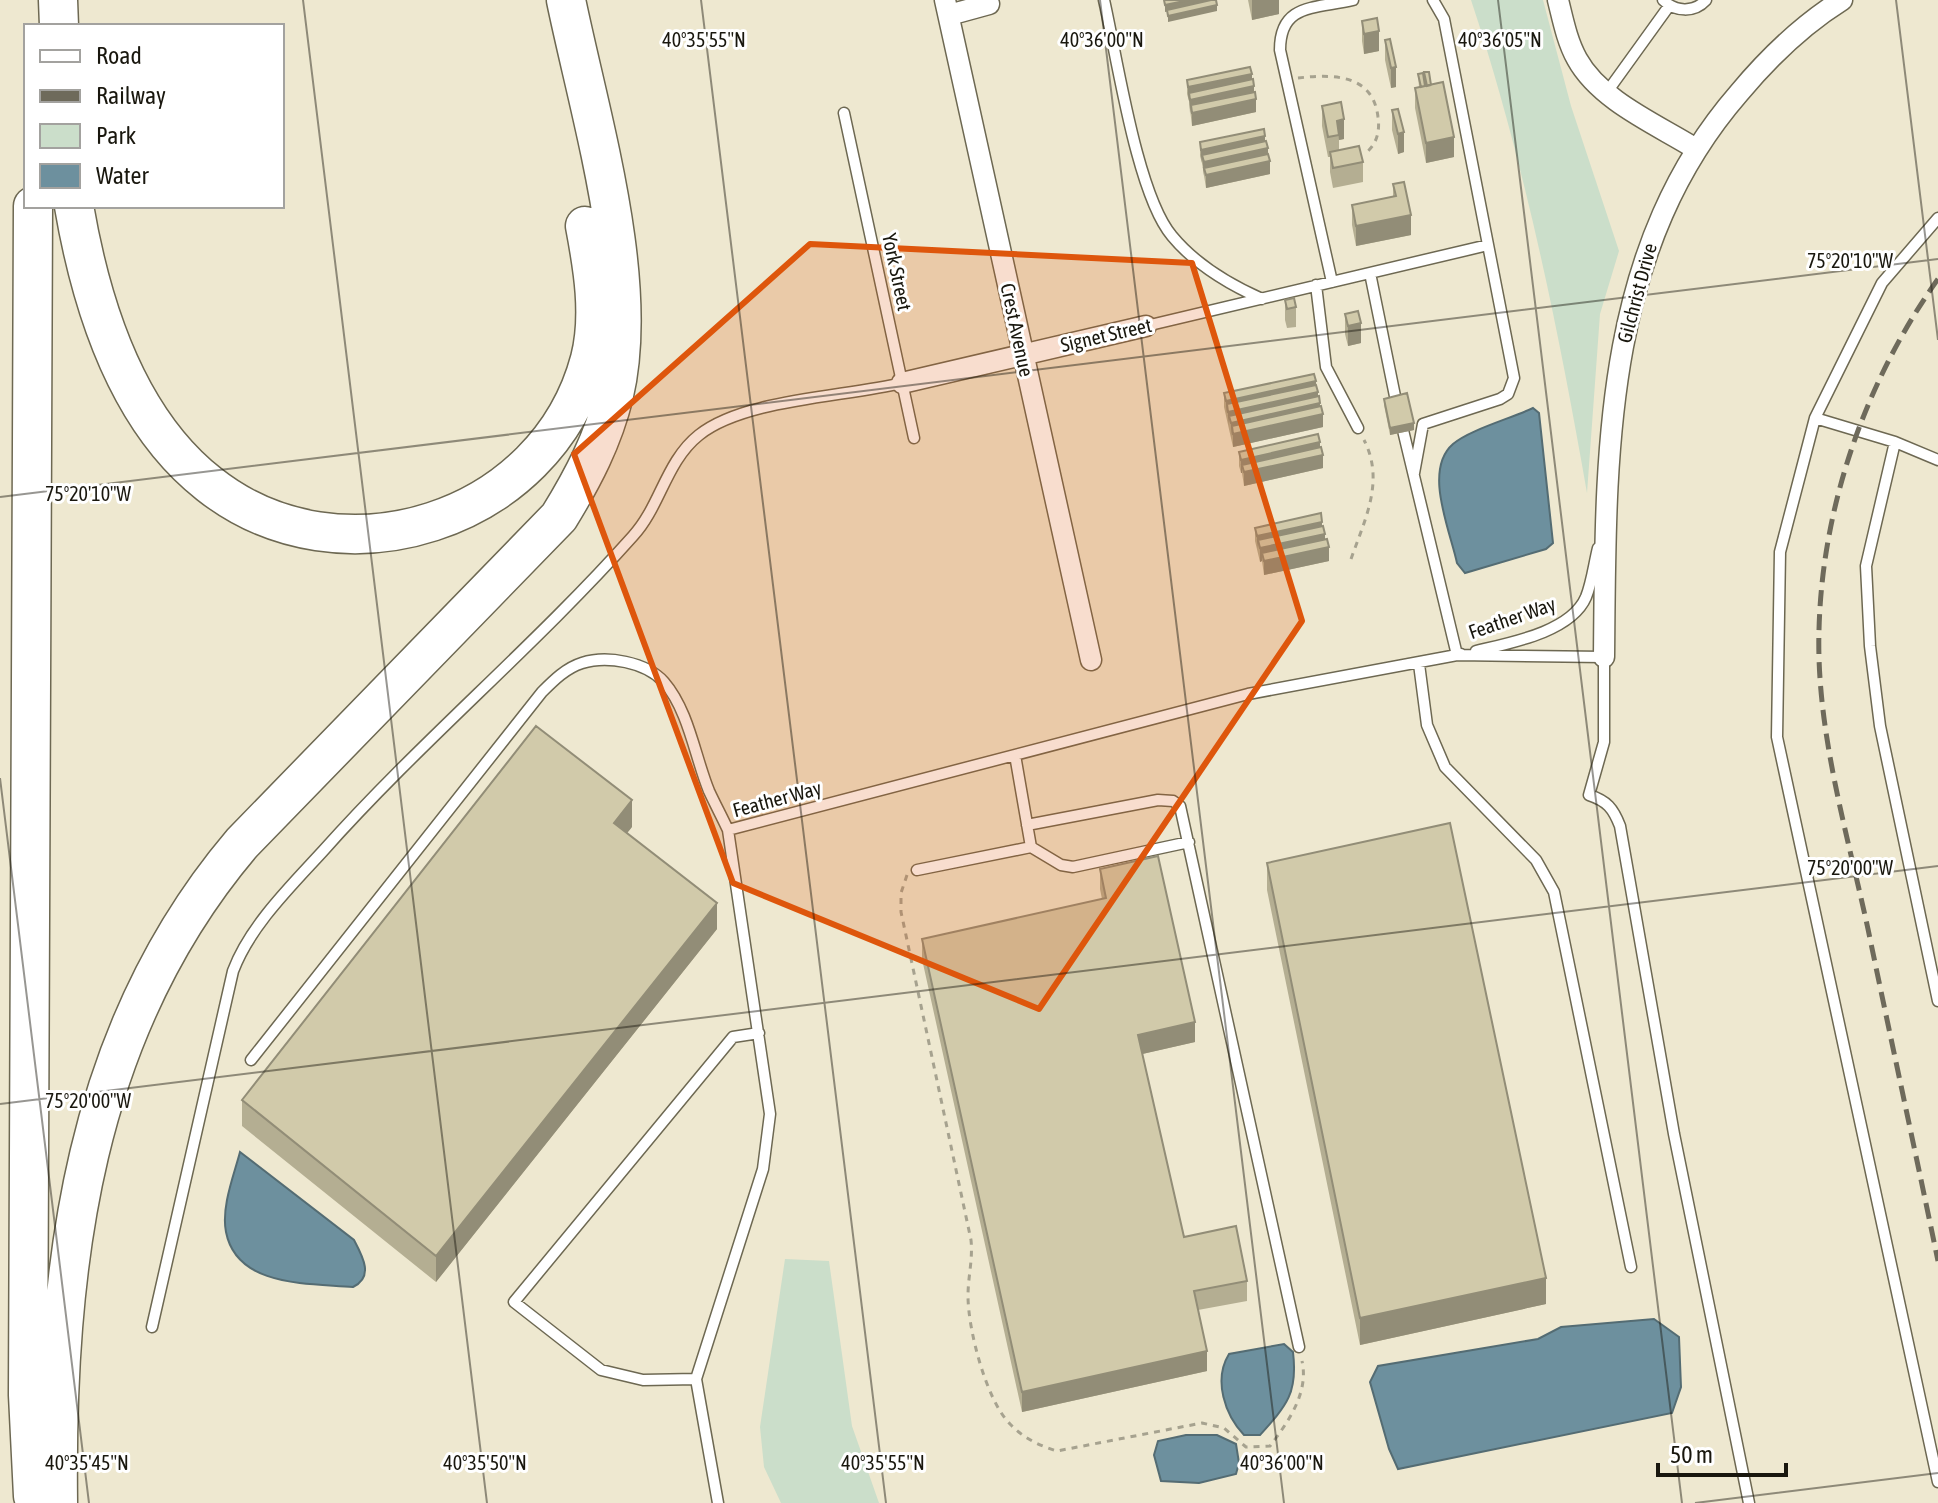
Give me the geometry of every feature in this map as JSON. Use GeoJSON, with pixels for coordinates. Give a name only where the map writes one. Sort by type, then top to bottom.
{"type":"FeatureCollection","features":[{"type":"Feature","properties":{"kind":"highway"},"geometry":{"type":"LineString","coordinates":[[34,0],[34,24]]}},
{"type":"Feature","properties":{"kind":"highway"},"geometry":{"type":"LineString","coordinates":[[58,0],[59,24]]}},
{"type":"Feature","properties":{"kind":"highway"},"geometry":{"type":"LineString","coordinates":[[74,208],[88,273],[122,370],[162,434],[208,483],[268,517],[335,533],[396,529],[453,515],[507,486],[529,466],[567,411],[590,357],[594,329],[592,261],[539,0]]}},
{"type":"Feature","properties":{"kind":"highway"},"geometry":{"type":"LineString","coordinates":[[58,1503],[57,1451],[66,1309],[71,1247],[86,1155],[115,1067],[148,988],[204,893],[242,843],[552,525],[592,460],[604,427],[619,365],[620,284],[566,0]]}},
{"type":"Feature","properties":{"kind":"highway"},"geometry":{"type":"LineString","coordinates":[[33,208],[28,1395],[34,1503]]}},
{"type":"Feature","properties":{"kind":"street"},"geometry":{"type":"LineString","coordinates":[[1558,0],[1579,63],[1607,92],[1696,149]]}},
{"type":"Feature","properties":{"kind":"street","name":"Gilchrist Drive"},"geometry":{"type":"LineString","coordinates":[[1604,657],[1605,519],[1622,344],[1637,279],[1668,199],[1712,123],[1761,66],[1816,17],[1842,0]]}},
{"type":"Feature","properties":{"kind":"street"},"geometry":{"type":"LineString","coordinates":[[947,8],[989,4]]}},
{"type":"Feature","properties":{"kind":"street","name":"Crest Avenue"},"geometry":{"type":"LineString","coordinates":[[947,8],[1091,660]]}},
{"type":"Feature","properties":{"kind":"street","name":"Signet Street"},"geometry":{"type":"LineString","coordinates":[[902,383],[1146,326]]}},
{"type":"Feature","properties":{"kind":"lane"},"geometry":{"type":"LineString","coordinates":[[1104,0],[1147,188],[1170,234],[1201,265],[1262,299]]}},
{"type":"Feature","properties":{"kind":"lane"},"geometry":{"type":"LineString","coordinates":[[1332,282],[1280,40],[1286,18],[1353,0]]}},
{"type":"Feature","properties":{"kind":"lane"},"geometry":{"type":"LineString","coordinates":[[1412,481],[1423,424],[1500,399],[1514,386],[1444,19],[1433,0]]}},
{"type":"Feature","properties":{"kind":"lane"},"geometry":{"type":"LineString","coordinates":[[1607,92],[1666,3],[1694,9],[1706,0]]}},
{"type":"Feature","properties":{"kind":"lane","name":"York Street"},"geometry":{"type":"LineString","coordinates":[[844,113],[914,438]]}},
{"type":"Feature","properties":{"kind":"lane"},"geometry":{"type":"LineString","coordinates":[[1938,218],[1882,283],[1815,418],[1780,552],[1777,737],[1938,1482]]}},
{"type":"Feature","properties":{"kind":"lane","name":"Signet Street"},"geometry":{"type":"LineString","coordinates":[[1146,326],[1488,245]]}},
{"type":"Feature","properties":{"kind":"lane"},"geometry":{"type":"LineString","coordinates":[[1370,273],[1412,481],[1457,655]]}},
{"type":"Feature","properties":{"kind":"lane"},"geometry":{"type":"LineString","coordinates":[[1313,286],[1326,367],[1343,406],[1358,428]]}},
{"type":"Feature","properties":{"kind":"lane"},"geometry":{"type":"LineString","coordinates":[[152,1327],[212,1051],[233,971],[242,949],[290,888],[371,796],[595,579],[638,531],[681,454],[698,436],[723,421],[758,409],[902,383]]}},
{"type":"Feature","properties":{"kind":"lane"},"geometry":{"type":"LineString","coordinates":[[1815,418],[1895,442],[1938,460]]}},
{"type":"Feature","properties":{"kind":"lane"},"geometry":{"type":"LineString","coordinates":[[1895,442],[1866,566],[1870,646],[1880,726],[1938,1001]]}},
{"type":"Feature","properties":{"kind":"lane","name":"Feather Way"},"geometry":{"type":"LineString","coordinates":[[718,1503],[696,1379],[769,1141],[770,1114],[728,830],[1248,694],[1419,664],[1496,646],[1559,624],[1575,613],[1586,597],[1605,519]]}},
{"type":"Feature","properties":{"kind":"lane","name":"Feather Way"},"geometry":{"type":"LineString","coordinates":[[1457,655],[1604,657]]}},
{"type":"Feature","properties":{"kind":"lane"},"geometry":{"type":"LineString","coordinates":[[1604,657],[1604,742],[1589,795],[1603,800],[1614,810],[1620,826],[1674,1134],[1749,1503]]}},
{"type":"Feature","properties":{"kind":"lane"},"geometry":{"type":"LineString","coordinates":[[251,1060],[542,692],[562,673],[583,663],[613,660],[638,666],[663,681],[681,711],[709,791],[728,830]]}},
{"type":"Feature","properties":{"kind":"lane"},"geometry":{"type":"LineString","coordinates":[[1419,664],[1427,725],[1445,767],[1536,860],[1554,892],[1631,1267]]}},
{"type":"Feature","properties":{"kind":"lane"},"geometry":{"type":"LineString","coordinates":[[1015,755],[1031,847]]}},
{"type":"Feature","properties":{"kind":"lane"},"geometry":{"type":"LineString","coordinates":[[1027,825],[1167,800],[1180,806],[1258,1173],[1299,1347]]}},
{"type":"Feature","properties":{"kind":"lane"},"geometry":{"type":"LineString","coordinates":[[917,870],[1031,847],[1061,865],[1073,867],[1189,842]]}},
{"type":"Feature","properties":{"kind":"lane"},"geometry":{"type":"LineString","coordinates":[[696,1379],[643,1380],[601,1370],[514,1302],[733,1037],[759,1033]]}},
{"type":"Feature","properties":{"kind":"path"},"geometry":{"type":"LineString","coordinates":[[1286,79],[1328,75],[1353,79],[1368,89],[1375,102],[1378,134],[1367,152]]}},
{"type":"Feature","properties":{"kind":"path"},"geometry":{"type":"LineString","coordinates":[[1351,559],[1373,495],[1375,476],[1369,450],[1358,428]]}},
{"type":"Feature","properties":{"kind":"path"},"geometry":{"type":"LineString","coordinates":[[917,870],[905,876],[901,912],[971,1240],[973,1259],[968,1296],[972,1327],[988,1388],[1008,1423],[1038,1446],[1057,1451],[1202,1423],[1224,1428],[1246,1447],[1270,1446],[1298,1402],[1305,1375],[1299,1347]]}},
{"type":"Feature","properties":{"kind":"highlighted area"},"geometry":{"type":"Polygon","coordinates":[[[810,244],[1192,263],[1302,621],[1039,1009],[733,883],[574,454],[810,244]]]}},
{"type":"Feature","properties":{"kind":"green space"},"geometry":{"type":"Polygon","coordinates":[[[1471,0],[1543,0],[1571,106],[1619,251],[1600,314],[1587,493],[1538,244],[1507,121],[1471,0]]]}},
{"type":"Feature","properties":{"kind":"green space"},"geometry":{"type":"Polygon","coordinates":[[[785,1259],[829,1261],[852,1426],[879,1503],[781,1503],[764,1467],[760,1427],[785,1259]]]}},
{"type":"Feature","properties":{"kind":"water"},"geometry":{"type":"Polygon","coordinates":[[[1533,408],[1539,413],[1553,543],[1546,549],[1465,573],[1457,563],[1441,501],[1439,484],[1444,455],[1453,444],[1469,434],[1533,408]]]}},
{"type":"Feature","properties":{"kind":"water"},"geometry":{"type":"Polygon","coordinates":[[[240,1152],[354,1240],[365,1266],[359,1283],[353,1287],[297,1283],[260,1273],[244,1264],[233,1250],[225,1222],[229,1191],[240,1152]]]}},
{"type":"Feature","properties":{"kind":"water"},"geometry":{"type":"Polygon","coordinates":[[[1654,1319],[1679,1337],[1681,1387],[1672,1413],[1398,1469],[1389,1449],[1370,1382],[1378,1366],[1538,1339],[1561,1327],[1654,1319]]]}},
{"type":"Feature","properties":{"kind":"water"},"geometry":{"type":"Polygon","coordinates":[[[1284,1344],[1293,1352],[1294,1378],[1288,1398],[1260,1435],[1244,1435],[1231,1418],[1223,1397],[1224,1364],[1229,1354],[1284,1344]]]}},
{"type":"Feature","properties":{"kind":"water"},"geometry":{"type":"Polygon","coordinates":[[[1186,1435],[1217,1435],[1236,1444],[1239,1463],[1236,1474],[1199,1483],[1161,1481],[1154,1455],[1158,1441],[1186,1435]]]}},
{"type":"Feature","properties":{"kind":"building"},"geometry":{"type":"Polygon","coordinates":[[[1164,0],[1189,0],[1165,5],[1164,0]]]}},
{"type":"Feature","properties":{"kind":"building"},"geometry":{"type":"Polygon","coordinates":[[[1216,0],[1217,5],[1168,16],[1167,10],[1216,0]]]}},
{"type":"Feature","properties":{"kind":"building"},"geometry":{"type":"Polygon","coordinates":[[[1377,18],[1379,31],[1364,34],[1362,21],[1377,18]]]}},
{"type":"Feature","properties":{"kind":"building"},"geometry":{"type":"Polygon","coordinates":[[[1390,39],[1396,67],[1391,68],[1385,40],[1390,39]]]}},
{"type":"Feature","properties":{"kind":"building"},"geometry":{"type":"Polygon","coordinates":[[[1250,67],[1252,74],[1188,87],[1187,80],[1250,67]]]}},
{"type":"Feature","properties":{"kind":"building"},"geometry":{"type":"Polygon","coordinates":[[[1424,72],[1429,72],[1431,85],[1427,86],[1424,72]]]}},
{"type":"Feature","properties":{"kind":"building"},"geometry":{"type":"Polygon","coordinates":[[[1423,73],[1425,86],[1421,87],[1418,74],[1423,73]]]}},
{"type":"Feature","properties":{"kind":"building"},"geometry":{"type":"Polygon","coordinates":[[[1253,79],[1254,86],[1190,100],[1189,93],[1253,79]]]}},
{"type":"Feature","properties":{"kind":"building"},"geometry":{"type":"Polygon","coordinates":[[[1443,82],[1454,137],[1426,143],[1415,88],[1443,82]]]}},
{"type":"Feature","properties":{"kind":"building"},"geometry":{"type":"Polygon","coordinates":[[[1255,92],[1256,99],[1192,113],[1191,105],[1255,92]]]}},
{"type":"Feature","properties":{"kind":"building"},"geometry":{"type":"Polygon","coordinates":[[[1341,102],[1344,119],[1337,121],[1339,135],[1328,137],[1322,106],[1341,102]]]}},
{"type":"Feature","properties":{"kind":"building"},"geometry":{"type":"Polygon","coordinates":[[[1398,109],[1404,132],[1398,134],[1392,110],[1398,109]]]}},
{"type":"Feature","properties":{"kind":"building"},"geometry":{"type":"Polygon","coordinates":[[[1264,129],[1265,136],[1201,150],[1200,142],[1264,129]]]}},
{"type":"Feature","properties":{"kind":"building"},"geometry":{"type":"Polygon","coordinates":[[[1266,141],[1268,148],[1204,162],[1202,155],[1266,141]]]}},
{"type":"Feature","properties":{"kind":"building"},"geometry":{"type":"Polygon","coordinates":[[[1359,146],[1363,162],[1333,168],[1330,152],[1359,146]]]}},
{"type":"Feature","properties":{"kind":"building"},"geometry":{"type":"Polygon","coordinates":[[[1268,154],[1270,161],[1206,175],[1204,168],[1268,154]]]}},
{"type":"Feature","properties":{"kind":"building"},"geometry":{"type":"Polygon","coordinates":[[[1404,182],[1411,215],[1356,226],[1352,205],[1396,196],[1393,184],[1404,182]]]}},
{"type":"Feature","properties":{"kind":"building"},"geometry":{"type":"Polygon","coordinates":[[[1294,298],[1296,307],[1287,309],[1285,300],[1294,298]]]}},
{"type":"Feature","properties":{"kind":"building"},"geometry":{"type":"Polygon","coordinates":[[[1358,311],[1361,323],[1348,326],[1345,314],[1358,311]]]}},
{"type":"Feature","properties":{"kind":"building"},"geometry":{"type":"Polygon","coordinates":[[[1314,374],[1316,381],[1226,401],[1224,393],[1314,374]]]}},
{"type":"Feature","properties":{"kind":"building"},"geometry":{"type":"Polygon","coordinates":[[[1316,385],[1318,392],[1228,412],[1227,404],[1316,385]]]}},
{"type":"Feature","properties":{"kind":"building"},"geometry":{"type":"Polygon","coordinates":[[[1407,393],[1414,423],[1390,428],[1384,399],[1407,393]]]}},
{"type":"Feature","properties":{"kind":"building"},"geometry":{"type":"Polygon","coordinates":[[[1319,396],[1320,403],[1231,423],[1229,416],[1319,396]]]}},
{"type":"Feature","properties":{"kind":"building"},"geometry":{"type":"Polygon","coordinates":[[[1321,406],[1323,414],[1233,434],[1232,426],[1321,406]]]}},
{"type":"Feature","properties":{"kind":"building"},"geometry":{"type":"Polygon","coordinates":[[[1318,434],[1320,442],[1241,460],[1239,452],[1318,434]]]}},
{"type":"Feature","properties":{"kind":"building"},"geometry":{"type":"Polygon","coordinates":[[[1321,447],[1323,455],[1244,472],[1242,465],[1321,447]]]}},
{"type":"Feature","properties":{"kind":"building"},"geometry":{"type":"Polygon","coordinates":[[[1321,513],[1322,522],[1257,536],[1255,528],[1321,513]]]}},
{"type":"Feature","properties":{"kind":"building"},"geometry":{"type":"Polygon","coordinates":[[[1323,526],[1325,534],[1260,548],[1258,540],[1323,526]]]}},
{"type":"Feature","properties":{"kind":"building"},"geometry":{"type":"Polygon","coordinates":[[[1327,539],[1329,547],[1264,561],[1262,553],[1327,539]]]}},
{"type":"Feature","properties":{"kind":"building"},"geometry":{"type":"Polygon","coordinates":[[[536,726],[632,800],[614,823],[717,903],[436,1256],[242,1100],[536,726]]]}},
{"type":"Feature","properties":{"kind":"building"},"geometry":{"type":"Polygon","coordinates":[[[1450,823],[1546,1278],[1360,1318],[1267,863],[1450,823]]]}},
{"type":"Feature","properties":{"kind":"building"},"geometry":{"type":"Polygon","coordinates":[[[1158,856],[1195,1022],[1138,1035],[1184,1237],[1236,1226],[1247,1281],[1194,1291],[1207,1351],[1022,1392],[922,939],[1106,898],[1100,869],[1158,856]]]}},
{"type":"Feature","properties":{"kind":"railway"},"geometry":{"type":"LineString","coordinates":[[1938,279],[1889,359],[1853,446],[1829,537],[1819,630],[1822,705],[1834,781],[1938,1261]]}}]}
